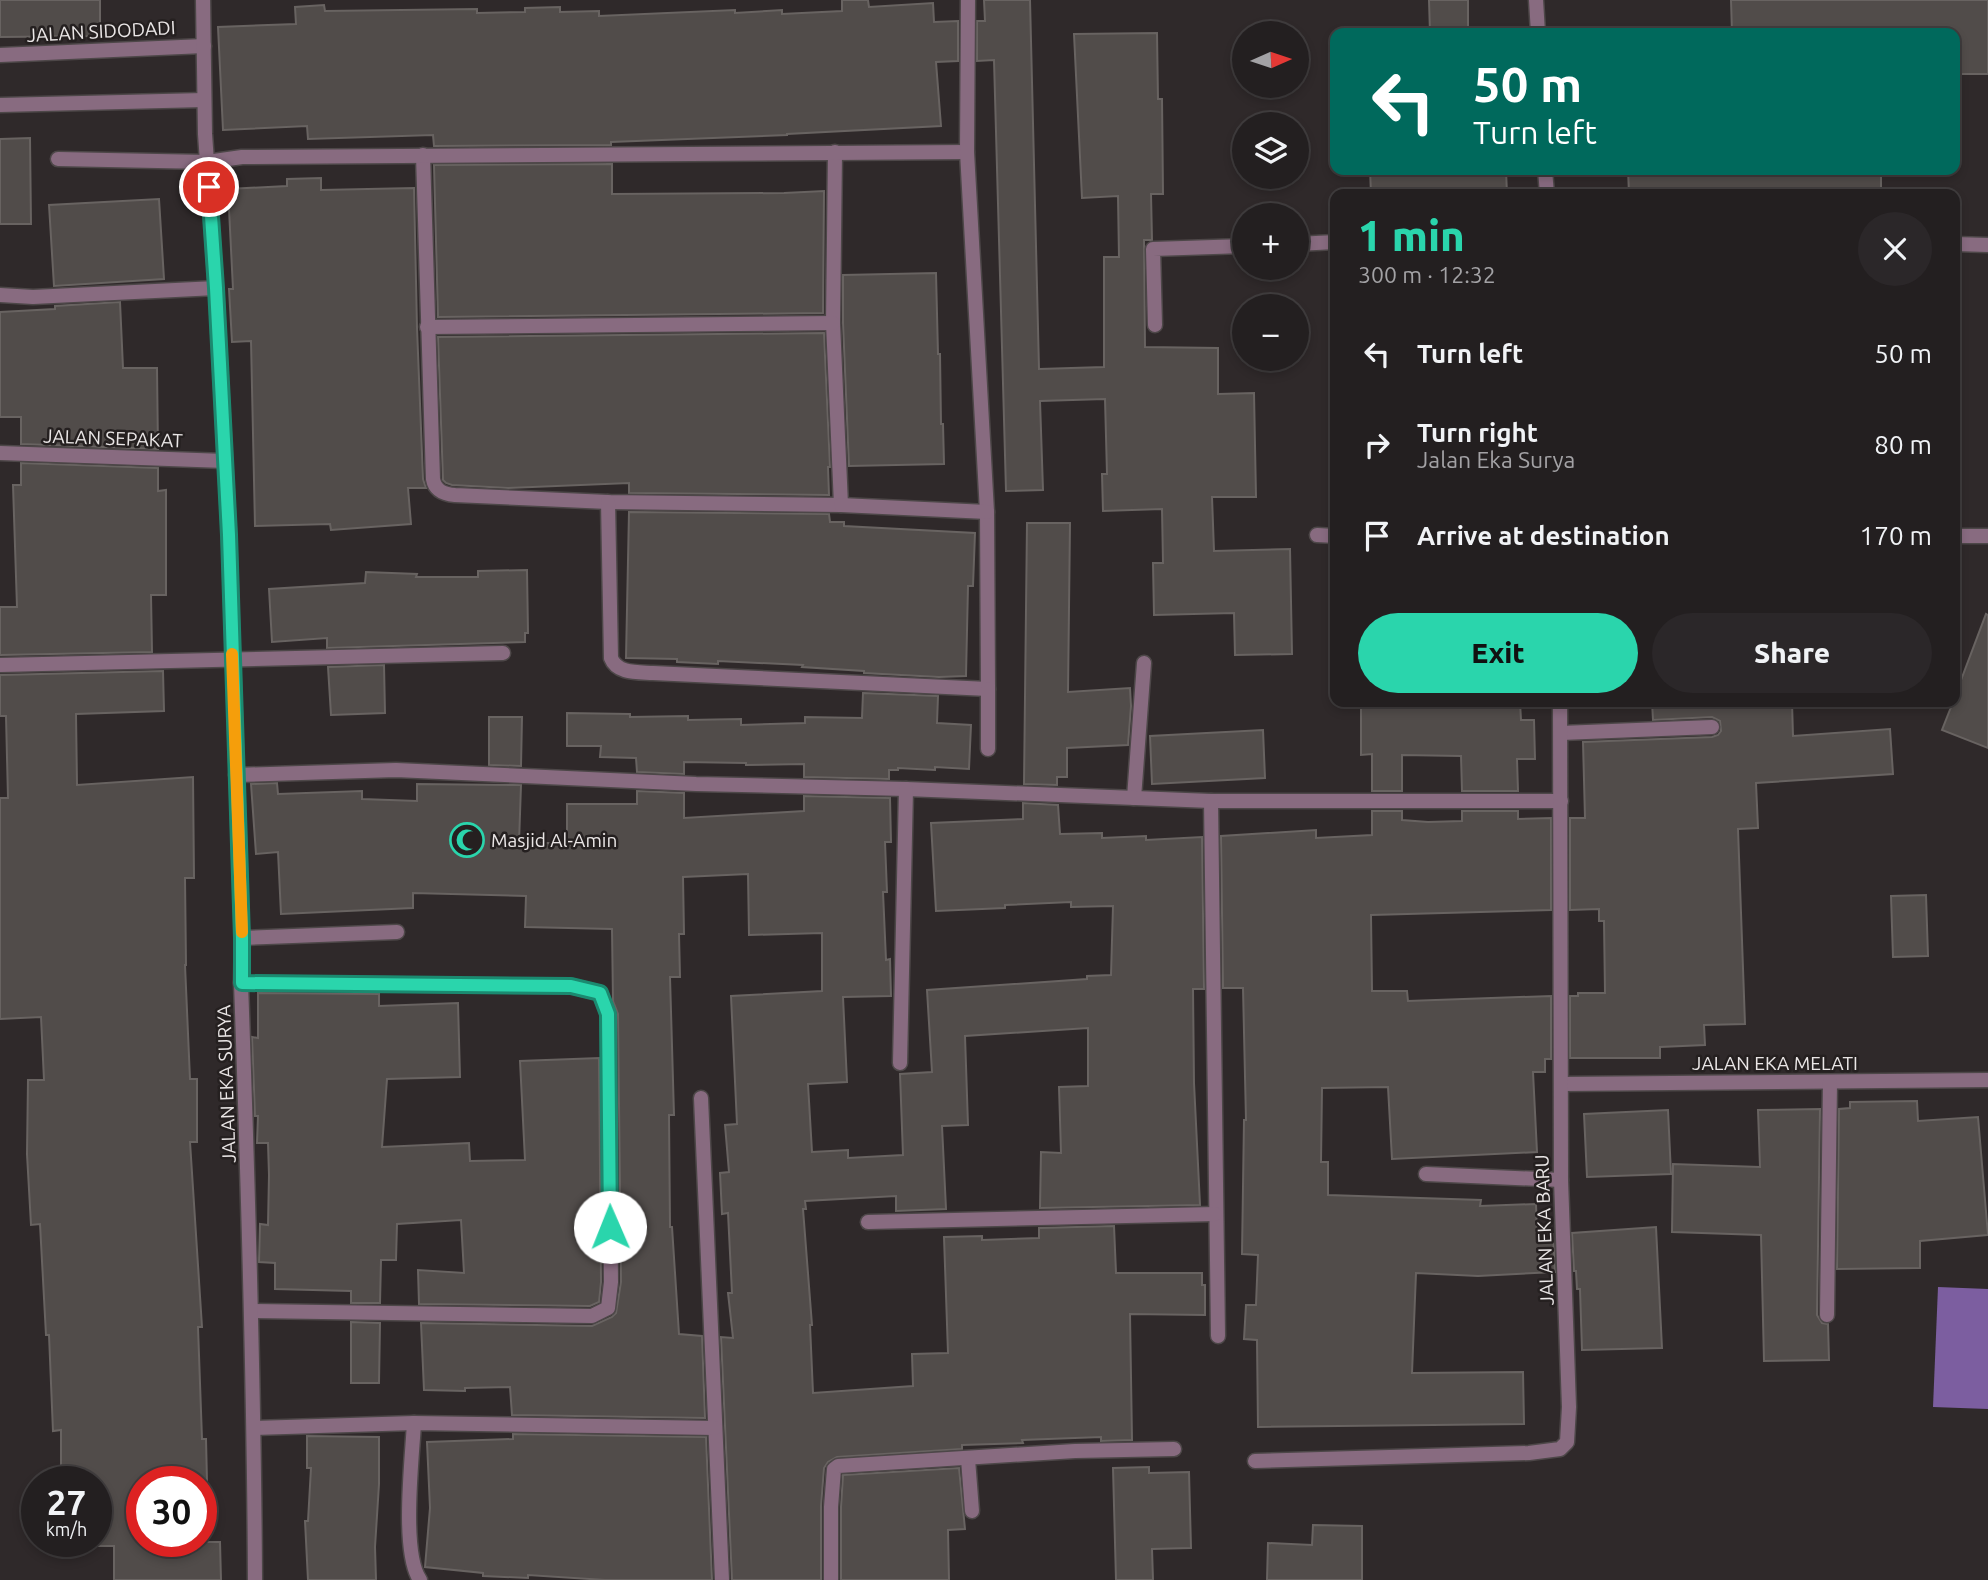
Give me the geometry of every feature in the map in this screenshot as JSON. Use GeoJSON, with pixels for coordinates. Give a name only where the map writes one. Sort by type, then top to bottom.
{"type":"FeatureCollection","features":[{"type":"Feature","properties":{"kind":"street","name":"JALAN EKA SURYA"},"geometry":{"type":"LineString","coordinates":[[203,0],[204,100],[225,461],[242,938],[252,1311],[255,1580]]}},
{"type":"Feature","properties":{"kind":"street"},"geometry":{"type":"LineString","coordinates":[[968,0],[967,152],[987,512],[988,749]]}},
{"type":"Feature","properties":{"kind":"street"},"geometry":{"type":"LineString","coordinates":[[1536,0],[1538,28]]}},
{"type":"Feature","properties":{"kind":"street","name":"JALAN SIDODADI"},"geometry":{"type":"LineString","coordinates":[[0,55],[204,46]]}},
{"type":"Feature","properties":{"kind":"street"},"geometry":{"type":"LineString","coordinates":[[0,105],[204,100]]}},
{"type":"Feature","properties":{"kind":"street"},"geometry":{"type":"LineString","coordinates":[[835,152],[833,323],[841,505]]}},
{"type":"Feature","properties":{"kind":"street"},"geometry":{"type":"LineString","coordinates":[[58,159],[207,162],[242,157],[967,152]]}},
{"type":"Feature","properties":{"kind":"street"},"geometry":{"type":"LineString","coordinates":[[423,155],[433,479],[436,488],[442,493],[608,502],[841,505],[987,512]]}},
{"type":"Feature","properties":{"kind":"street"},"geometry":{"type":"LineString","coordinates":[[1309,243],[1330,242]]}},
{"type":"Feature","properties":{"kind":"street"},"geometry":{"type":"LineString","coordinates":[[1960,244],[1988,245]]}},
{"type":"Feature","properties":{"kind":"street"},"geometry":{"type":"LineString","coordinates":[[1155,325],[1153,249],[1232,246]]}},
{"type":"Feature","properties":{"kind":"street"},"geometry":{"type":"LineString","coordinates":[[0,295],[33,297],[216,288]]}},
{"type":"Feature","properties":{"kind":"street"},"geometry":{"type":"LineString","coordinates":[[427,327],[833,323]]}},
{"type":"Feature","properties":{"kind":"street","name":"JALAN SEPAKAT"},"geometry":{"type":"LineString","coordinates":[[0,453],[225,461]]}},
{"type":"Feature","properties":{"kind":"street"},"geometry":{"type":"LineString","coordinates":[[608,502],[611,658],[618,668],[653,673],[988,689]]}},
{"type":"Feature","properties":{"kind":"street"},"geometry":{"type":"LineString","coordinates":[[1317,536],[1330,536]]}},
{"type":"Feature","properties":{"kind":"street"},"geometry":{"type":"LineString","coordinates":[[1960,536],[1988,536]]}},
{"type":"Feature","properties":{"kind":"street"},"geometry":{"type":"LineString","coordinates":[[0,665],[503,653]]}},
{"type":"Feature","properties":{"kind":"street"},"geometry":{"type":"LineString","coordinates":[[1134,798],[1144,663]]}},
{"type":"Feature","properties":{"kind":"street","name":"JALAN EKA BARU"},"geometry":{"type":"LineString","coordinates":[[1255,1461],[1529,1453],[1564,1446],[1569,1436],[1561,1180],[1560,707]]}},
{"type":"Feature","properties":{"kind":"street"},"geometry":{"type":"LineString","coordinates":[[1561,733],[1712,727]]}},
{"type":"Feature","properties":{"kind":"street"},"geometry":{"type":"LineString","coordinates":[[236,775],[396,770],[696,784],[1211,801],[1561,801]]}},
{"type":"Feature","properties":{"kind":"street"},"geometry":{"type":"LineString","coordinates":[[900,1063],[906,789]]}},
{"type":"Feature","properties":{"kind":"street"},"geometry":{"type":"LineString","coordinates":[[1211,801],[1218,1336]]}},
{"type":"Feature","properties":{"kind":"street"},"geometry":{"type":"LineString","coordinates":[[242,938],[397,932]]}},
{"type":"Feature","properties":{"kind":"street"},"geometry":{"type":"LineString","coordinates":[[242,983],[571,986],[600,993],[608,1014],[611,1282],[608,1308],[592,1316],[252,1311]]}},
{"type":"Feature","properties":{"kind":"street","name":"JALAN EKA MELATI"},"geometry":{"type":"LineString","coordinates":[[1562,1084],[1988,1080]]}},
{"type":"Feature","properties":{"kind":"street"},"geometry":{"type":"LineString","coordinates":[[1827,1315],[1830,1082]]}},
{"type":"Feature","properties":{"kind":"street"},"geometry":{"type":"LineString","coordinates":[[701,1098],[722,1580]]}},
{"type":"Feature","properties":{"kind":"street"},"geometry":{"type":"LineString","coordinates":[[1426,1174],[1561,1180]]}},
{"type":"Feature","properties":{"kind":"street"},"geometry":{"type":"LineString","coordinates":[[868,1222],[1215,1214]]}},
{"type":"Feature","properties":{"kind":"street"},"geometry":{"type":"LineString","coordinates":[[254,1428],[414,1423],[715,1428]]}},
{"type":"Feature","properties":{"kind":"street"},"geometry":{"type":"LineString","coordinates":[[414,1423],[409,1540],[415,1573],[420,1580]]}},
{"type":"Feature","properties":{"kind":"street"},"geometry":{"type":"LineString","coordinates":[[831,1580],[831,1507],[836,1467],[1075,1451],[1174,1450]]}},
{"type":"Feature","properties":{"kind":"street"},"geometry":{"type":"LineString","coordinates":[[968,1459],[972,1511]]}},
{"type":"Feature","properties":{"kind":"shaded area"},"geometry":{"type":"Polygon","coordinates":[[[1938,1287],[1988,1289],[1988,1409],[1933,1407],[1938,1287]]]}},
{"type":"Feature","properties":{"kind":"building"},"geometry":{"type":"Polygon","coordinates":[[[0,0],[100,0],[100,36],[0,37],[0,0]]]}},
{"type":"Feature","properties":{"kind":"building"},"geometry":{"type":"Polygon","coordinates":[[[842,0],[868,0],[869,7],[933,3],[934,22],[958,21],[958,61],[936,62],[941,126],[611,142],[611,145],[434,146],[433,135],[308,139],[307,126],[223,130],[218,27],[296,24],[295,7],[324,5],[325,11],[477,9],[477,13],[525,12],[525,8],[560,7],[560,12],[599,11],[599,16],[735,10],[735,13],[782,10],[782,14],[842,11],[842,0]]]}},
{"type":"Feature","properties":{"kind":"building"},"geometry":{"type":"Polygon","coordinates":[[[984,0],[1030,0],[1039,369],[1104,367],[1104,257],[1119,257],[1118,196],[1082,198],[1074,34],[1157,33],[1158,99],[1162,99],[1163,194],[1151,194],[1152,240],[1144,240],[1145,347],[1218,348],[1218,394],[1254,393],[1256,497],[1212,497],[1214,551],[1290,549],[1292,654],[1235,655],[1234,613],[1154,615],[1153,563],[1163,563],[1162,509],[1103,511],[1102,474],[1107,474],[1105,399],[1040,401],[1043,490],[1006,491],[994,60],[977,61],[977,21],[985,21],[984,0]]]}},
{"type":"Feature","properties":{"kind":"building"},"geometry":{"type":"Polygon","coordinates":[[[1429,0],[1468,0],[1468,28],[1430,28],[1429,0]]]}},
{"type":"Feature","properties":{"kind":"building"},"geometry":{"type":"Polygon","coordinates":[[[1731,0],[1988,0],[1988,74],[1960,74],[1960,28],[1732,28],[1731,0]]]}},
{"type":"Feature","properties":{"kind":"building"},"geometry":{"type":"Polygon","coordinates":[[[30,138],[31,224],[0,224],[0,139],[30,138]]]}},
{"type":"Feature","properties":{"kind":"building"},"geometry":{"type":"Polygon","coordinates":[[[612,164],[612,194],[824,191],[823,313],[438,317],[434,165],[612,164]]]}},
{"type":"Feature","properties":{"kind":"building"},"geometry":{"type":"Polygon","coordinates":[[[1370,175],[1506,175],[1507,189],[1371,189],[1370,175]]]}},
{"type":"Feature","properties":{"kind":"building"},"geometry":{"type":"Polygon","coordinates":[[[1628,175],[1881,175],[1881,189],[1629,189],[1628,175]]]}},
{"type":"Feature","properties":{"kind":"building"},"geometry":{"type":"Polygon","coordinates":[[[321,178],[321,190],[414,188],[423,479],[426,488],[408,488],[411,524],[331,530],[330,524],[255,526],[251,341],[232,342],[229,289],[233,289],[228,189],[287,186],[287,179],[321,178]]]}},
{"type":"Feature","properties":{"kind":"building"},"geometry":{"type":"Polygon","coordinates":[[[159,199],[164,279],[54,286],[49,205],[159,199]]]}},
{"type":"Feature","properties":{"kind":"building"},"geometry":{"type":"Polygon","coordinates":[[[936,273],[944,464],[849,466],[843,275],[936,273]]]}},
{"type":"Feature","properties":{"kind":"building"},"geometry":{"type":"Polygon","coordinates":[[[120,302],[123,368],[157,368],[158,449],[21,444],[21,417],[0,417],[0,312],[120,302]]]}},
{"type":"Feature","properties":{"kind":"building"},"geometry":{"type":"Polygon","coordinates":[[[824,333],[829,495],[629,493],[629,483],[508,488],[452,485],[443,480],[438,337],[824,333]]]}},
{"type":"Feature","properties":{"kind":"building"},"geometry":{"type":"Polygon","coordinates":[[[21,463],[158,468],[158,491],[166,490],[166,595],[151,595],[152,652],[0,655],[0,607],[17,607],[13,485],[21,485],[21,463]]]}},
{"type":"Feature","properties":{"kind":"building"},"geometry":{"type":"Polygon","coordinates":[[[629,512],[829,514],[830,522],[844,522],[844,526],[975,533],[973,586],[968,586],[966,676],[939,677],[864,673],[802,667],[803,665],[718,661],[718,664],[677,662],[677,659],[626,658],[629,512]]]}},
{"type":"Feature","properties":{"kind":"building"},"geometry":{"type":"Polygon","coordinates":[[[1027,523],[1070,523],[1068,692],[1130,688],[1128,745],[1067,748],[1067,777],[1057,777],[1057,785],[1024,784],[1027,523]]]}},
{"type":"Feature","properties":{"kind":"building"},"geometry":{"type":"Polygon","coordinates":[[[527,570],[528,633],[525,633],[525,642],[327,648],[327,638],[272,642],[269,589],[365,583],[366,572],[417,574],[416,577],[478,577],[478,571],[527,570]]]}},
{"type":"Feature","properties":{"kind":"building"},"geometry":{"type":"Polygon","coordinates":[[[1986,614],[1988,748],[1942,730],[1951,707],[1960,707],[1960,683],[1986,614]]]}},
{"type":"Feature","properties":{"kind":"building"},"geometry":{"type":"Polygon","coordinates":[[[384,665],[385,713],[331,715],[328,667],[384,665]]]}},
{"type":"Feature","properties":{"kind":"building"},"geometry":{"type":"Polygon","coordinates":[[[163,671],[164,711],[76,714],[77,785],[193,777],[194,878],[185,878],[185,965],[190,1079],[197,1079],[197,1142],[190,1142],[202,1327],[198,1327],[202,1439],[206,1439],[207,1466],[126,1466],[126,1557],[217,1557],[217,1542],[220,1542],[221,1580],[114,1580],[112,1466],[61,1466],[61,1430],[53,1431],[40,1224],[31,1225],[27,1154],[28,1080],[44,1080],[41,1017],[0,1019],[0,798],[8,798],[6,716],[0,716],[0,675],[163,671]]]}},
{"type":"Feature","properties":{"kind":"building"},"geometry":{"type":"Polygon","coordinates":[[[863,693],[938,696],[937,723],[971,725],[969,769],[898,768],[889,770],[889,779],[804,777],[804,764],[684,762],[684,774],[637,772],[636,758],[600,757],[601,746],[567,746],[567,713],[630,714],[630,717],[688,716],[688,720],[741,719],[741,725],[805,723],[805,717],[862,718],[863,693]]]}},
{"type":"Feature","properties":{"kind":"building"},"geometry":{"type":"Polygon","coordinates":[[[1361,707],[1520,707],[1521,720],[1534,720],[1535,759],[1517,759],[1518,791],[1462,791],[1461,756],[1402,755],[1402,791],[1372,791],[1372,754],[1361,755],[1361,707]]]}},
{"type":"Feature","properties":{"kind":"building"},"geometry":{"type":"Polygon","coordinates":[[[1652,707],[1792,707],[1793,736],[1890,729],[1893,774],[1756,783],[1758,828],[1738,829],[1745,1024],[1704,1025],[1705,1045],[1660,1047],[1660,1058],[1570,1058],[1570,996],[1578,996],[1578,993],[1605,993],[1604,921],[1599,921],[1599,909],[1570,910],[1570,818],[1585,818],[1583,742],[1712,737],[1721,731],[1720,721],[1712,717],[1653,720],[1652,707]]]}},
{"type":"Feature","properties":{"kind":"building"},"geometry":{"type":"Polygon","coordinates":[[[489,717],[522,717],[521,766],[489,765],[489,717]]]}},
{"type":"Feature","properties":{"kind":"building"},"geometry":{"type":"Polygon","coordinates":[[[1263,730],[1265,778],[1152,784],[1150,736],[1263,730]]]}},
{"type":"Feature","properties":{"kind":"building"},"geometry":{"type":"Polygon","coordinates":[[[277,783],[278,794],[362,791],[362,799],[417,801],[417,784],[521,785],[519,843],[567,843],[567,804],[637,804],[637,791],[684,793],[684,818],[804,811],[804,796],[890,798],[891,842],[885,842],[887,892],[883,892],[886,960],[890,959],[891,996],[843,997],[847,1082],[808,1084],[812,1152],[848,1150],[848,1158],[903,1155],[900,1074],[932,1072],[927,990],[1111,975],[1113,906],[1071,907],[1071,902],[936,911],[931,823],[1023,819],[1023,803],[1058,805],[1060,834],[1102,833],[1102,838],[1146,836],[1146,840],[1202,837],[1204,989],[1193,989],[1200,1205],[1040,1208],[1041,1152],[1061,1153],[1059,1087],[1088,1086],[1088,1028],[965,1036],[968,1125],[942,1126],[946,1209],[896,1211],[896,1196],[805,1201],[806,1209],[803,1209],[812,1325],[813,1393],[913,1386],[912,1354],[948,1353],[944,1237],[982,1236],[982,1240],[1039,1238],[1039,1228],[1114,1226],[1116,1273],[1202,1273],[1202,1285],[1205,1285],[1205,1315],[1130,1314],[1132,1440],[1101,1441],[1101,1437],[1022,1440],[1023,1443],[962,1445],[962,1449],[837,1457],[824,1468],[821,1580],[732,1580],[721,1337],[733,1338],[728,1293],[732,1293],[728,1213],[722,1214],[720,1173],[729,1172],[725,1125],[737,1124],[731,996],[822,991],[822,933],[749,935],[748,874],[683,877],[684,934],[679,934],[680,977],[670,977],[674,1115],[669,1115],[670,1227],[679,1334],[702,1336],[705,1418],[512,1415],[510,1387],[465,1388],[465,1391],[424,1390],[421,1323],[592,1326],[616,1313],[621,1282],[618,1014],[613,1001],[612,929],[525,927],[526,896],[413,893],[413,908],[281,914],[278,852],[256,854],[251,784],[277,783]]]}},
{"type":"Feature","properties":{"kind":"building"},"geometry":{"type":"Polygon","coordinates":[[[1372,811],[1402,811],[1402,820],[1428,822],[1462,821],[1462,811],[1518,811],[1518,819],[1551,818],[1551,910],[1371,915],[1372,991],[1407,991],[1408,1001],[1551,996],[1551,1059],[1545,1059],[1545,1072],[1533,1072],[1537,1152],[1392,1159],[1388,1087],[1322,1088],[1321,1162],[1328,1162],[1328,1195],[1481,1200],[1480,1206],[1536,1204],[1537,1235],[1553,1234],[1555,1272],[1478,1276],[1416,1273],[1412,1373],[1523,1372],[1524,1424],[1258,1427],[1257,1340],[1244,1339],[1246,1305],[1256,1305],[1258,1255],[1242,1254],[1246,1120],[1243,988],[1223,988],[1221,836],[1316,830],[1316,838],[1372,835],[1372,811]]]}},
{"type":"Feature","properties":{"kind":"building"},"geometry":{"type":"Polygon","coordinates":[[[1926,895],[1928,956],[1893,957],[1891,896],[1926,895]]]}},
{"type":"Feature","properties":{"kind":"building"},"geometry":{"type":"Polygon","coordinates":[[[258,993],[379,994],[379,1006],[458,1003],[460,1077],[387,1079],[382,1147],[469,1143],[470,1161],[525,1160],[520,1061],[599,1058],[599,1302],[590,1306],[419,1304],[418,1270],[464,1273],[461,1220],[397,1224],[396,1260],[381,1260],[380,1303],[351,1303],[351,1291],[275,1289],[275,1263],[259,1262],[260,1224],[268,1225],[269,1175],[268,1143],[257,1143],[258,1116],[255,1116],[252,1037],[258,1038],[258,993]]]}},
{"type":"Feature","properties":{"kind":"building"},"geometry":{"type":"Polygon","coordinates":[[[1917,1101],[1918,1121],[1978,1117],[1988,1235],[1920,1241],[1920,1268],[1837,1269],[1839,1109],[1850,1108],[1850,1102],[1917,1101]]]}},
{"type":"Feature","properties":{"kind":"building"},"geometry":{"type":"Polygon","coordinates":[[[1820,1109],[1817,1315],[1822,1323],[1828,1324],[1829,1360],[1764,1361],[1761,1235],[1672,1232],[1673,1164],[1760,1167],[1758,1110],[1820,1109]]]}},
{"type":"Feature","properties":{"kind":"building"},"geometry":{"type":"Polygon","coordinates":[[[1668,1110],[1671,1174],[1587,1177],[1584,1114],[1668,1110]]]}},
{"type":"Feature","properties":{"kind":"building"},"geometry":{"type":"Polygon","coordinates":[[[1656,1227],[1662,1348],[1582,1350],[1580,1289],[1577,1289],[1574,1271],[1572,1233],[1656,1227]]]}},
{"type":"Feature","properties":{"kind":"building"},"geometry":{"type":"Polygon","coordinates":[[[351,1322],[380,1323],[379,1383],[351,1383],[351,1322]]]}},
{"type":"Feature","properties":{"kind":"building"},"geometry":{"type":"Polygon","coordinates":[[[513,1434],[706,1437],[712,1580],[483,1576],[483,1573],[425,1567],[430,1508],[427,1442],[513,1439],[513,1434]]]}},
{"type":"Feature","properties":{"kind":"building"},"geometry":{"type":"Polygon","coordinates":[[[307,1436],[379,1437],[376,1580],[308,1580],[305,1521],[308,1521],[311,1468],[307,1468],[307,1436]]]}},
{"type":"Feature","properties":{"kind":"building"},"geometry":{"type":"Polygon","coordinates":[[[1149,1467],[1149,1473],[1189,1472],[1191,1548],[1152,1549],[1153,1580],[1116,1580],[1113,1468],[1149,1467]]]}},
{"type":"Feature","properties":{"kind":"building"},"geometry":{"type":"Polygon","coordinates":[[[959,1468],[965,1529],[948,1530],[949,1580],[841,1580],[843,1475],[959,1468]]]}},
{"type":"Feature","properties":{"kind":"building"},"geometry":{"type":"Polygon","coordinates":[[[1313,1525],[1362,1526],[1362,1580],[1267,1580],[1268,1543],[1312,1545],[1313,1525]]]}},
{"type":"Feature","properties":{"kind":"slow traffic"},"geometry":{"type":"LineString","coordinates":[[232,654],[242,932]]}},
{"type":"Feature","properties":{"kind":"place","name":"Masjid Al-Amin"},"geometry":{"type":"Point","coordinates":[467,840]}},
{"type":"Feature","properties":{"kind":"route"},"geometry":{"type":"LineString","coordinates":[[209,187],[229,535],[242,983],[571,986],[600,993],[608,1014],[610,1227]]}}]}
